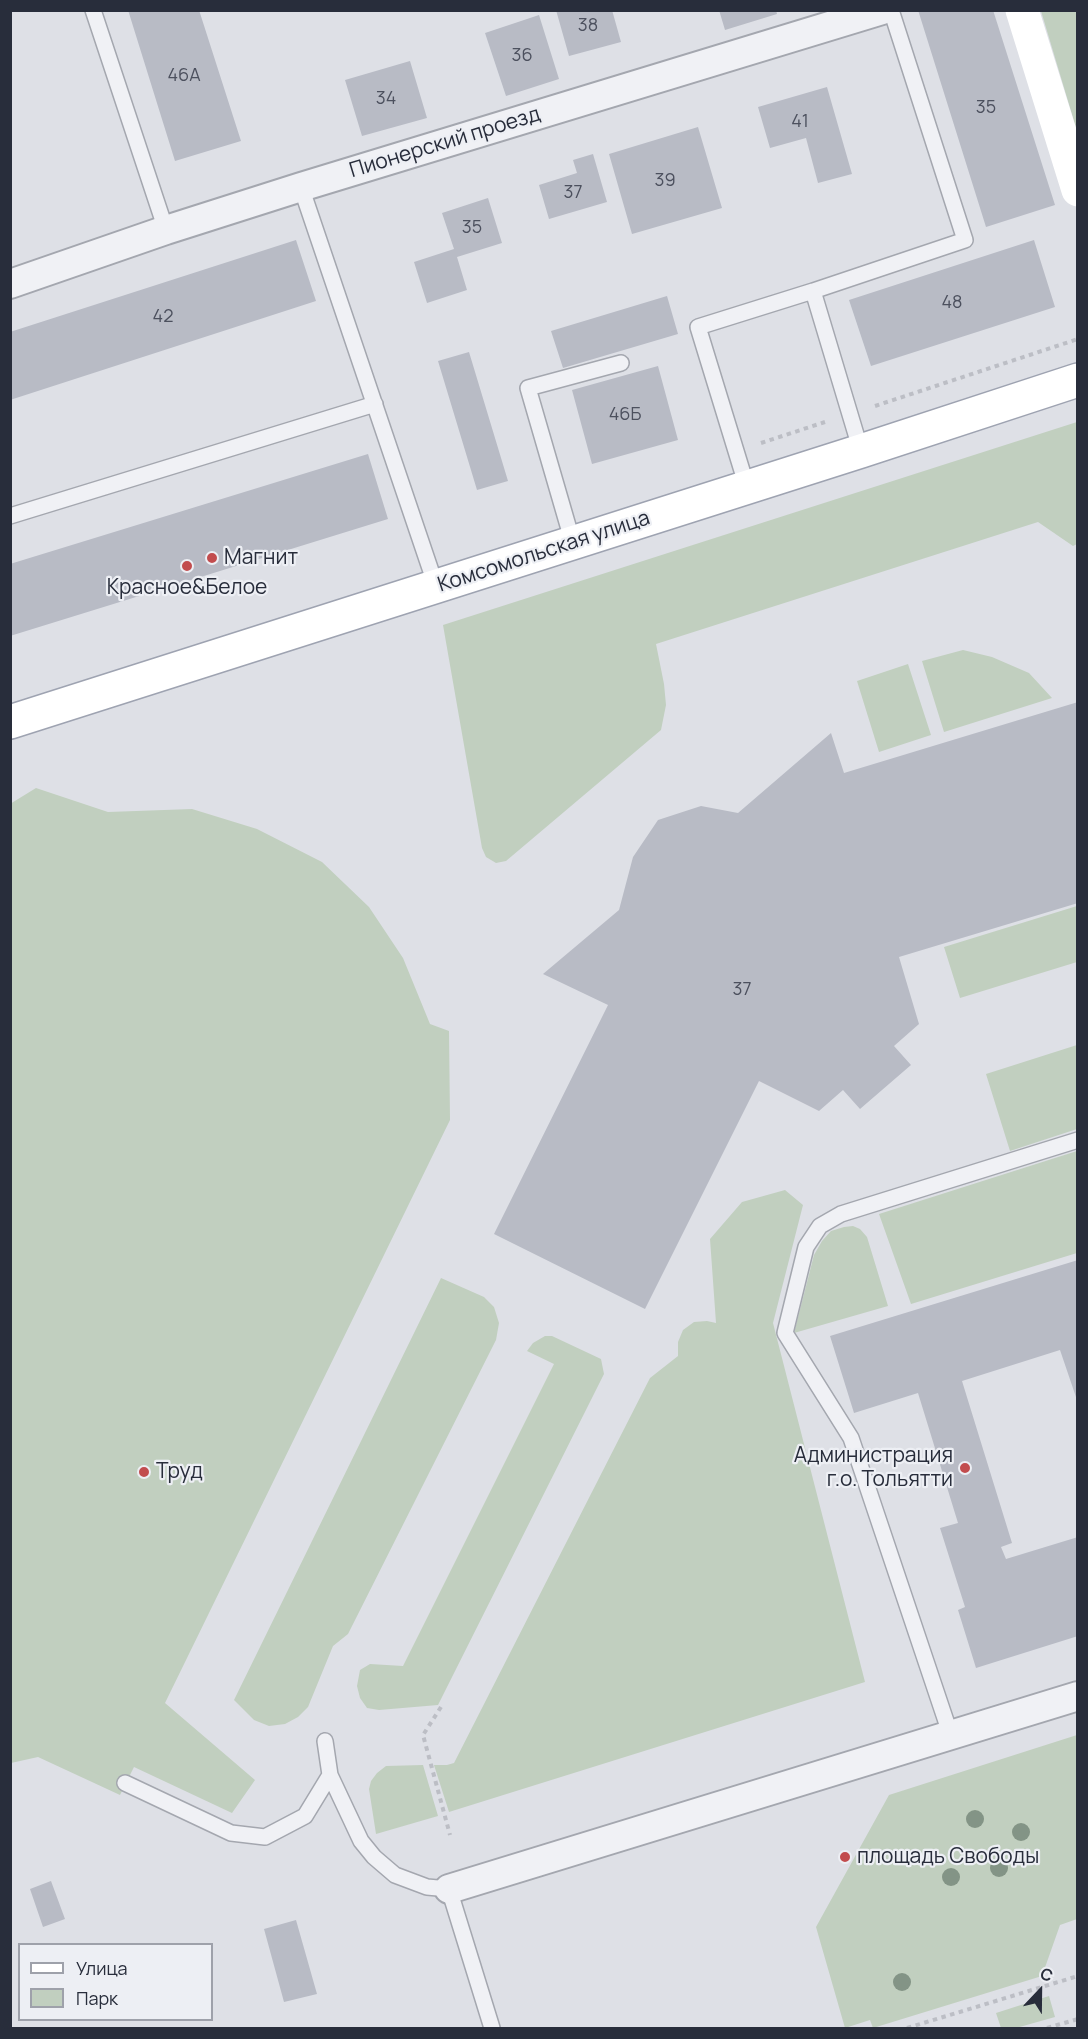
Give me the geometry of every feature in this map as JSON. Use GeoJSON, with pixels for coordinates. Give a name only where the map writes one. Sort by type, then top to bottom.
{"type":"FeatureCollection","features":[{"type":"Feature","properties":{"kind":"main road"},"geometry":{"type":"LineString","coordinates":[[1022,10],[1077,190]]}},
{"type":"Feature","properties":{"kind":"main road","name":"Комсомольская улица"},"geometry":{"type":"LineString","coordinates":[[10,722],[1077,380]]}},
{"type":"Feature","properties":{"kind":"street","name":"Пионерский проезд"},"geometry":{"type":"LineString","coordinates":[[12,279],[301,187],[882,10]]}},
{"type":"Feature","properties":{"kind":"street"},"geometry":{"type":"LineString","coordinates":[[449,1889],[1077,1696]]}},
{"type":"Feature","properties":{"kind":"lane"},"geometry":{"type":"LineString","coordinates":[[93,10],[166,230]]}},
{"type":"Feature","properties":{"kind":"lane"},"geometry":{"type":"LineString","coordinates":[[747,487],[698,327],[966,240],[891,10]]}},
{"type":"Feature","properties":{"kind":"lane"},"geometry":{"type":"LineString","coordinates":[[301,187],[436,586]]}},
{"type":"Feature","properties":{"kind":"lane"},"geometry":{"type":"LineString","coordinates":[[813,291],[861,451]]}},
{"type":"Feature","properties":{"kind":"lane"},"geometry":{"type":"LineString","coordinates":[[573,543],[528,388],[621,363]]}},
{"type":"Feature","properties":{"kind":"lane"},"geometry":{"type":"LineString","coordinates":[[10,516],[375,404]]}},
{"type":"Feature","properties":{"kind":"lane"},"geometry":{"type":"LineString","coordinates":[[951,1736],[850,1438],[785,1333],[806,1247],[820,1226],[841,1214],[1077,1140]]}},
{"type":"Feature","properties":{"kind":"lane"},"geometry":{"type":"LineString","coordinates":[[325,1741],[330,1775],[361,1841],[374,1857],[394,1875],[427,1887],[449,1889],[492,2028]]}},
{"type":"Feature","properties":{"kind":"lane"},"geometry":{"type":"LineString","coordinates":[[126,1783],[231,1833],[265,1837],[305,1816],[330,1775]]}},
{"type":"Feature","properties":{"kind":"path"},"geometry":{"type":"LineString","coordinates":[[736,451],[1077,339]]}},
{"type":"Feature","properties":{"kind":"path"},"geometry":{"type":"LineString","coordinates":[[441,1707],[423,1735],[450,1835]]}},
{"type":"Feature","properties":{"kind":"path"},"geometry":{"type":"LineString","coordinates":[[907,2028],[1077,1976]]}},
{"type":"Feature","properties":{"kind":"path"},"geometry":{"type":"LineString","coordinates":[[1047,2028],[1077,2019]]}},
{"type":"Feature","properties":{"kind":"green space"},"geometry":{"type":"Polygon","coordinates":[[[1041,11],[1077,11],[1077,131],[1041,11]]]}},
{"type":"Feature","properties":{"kind":"green space"},"geometry":{"type":"Polygon","coordinates":[[[1077,422],[1077,544],[1073,546],[1038,522],[656,644],[666,705],[661,730],[506,861],[496,863],[486,857],[482,848],[443,625],[1077,422]]]}},
{"type":"Feature","properties":{"kind":"green space"},"geometry":{"type":"Polygon","coordinates":[[[963,650],[992,657],[1029,673],[1052,698],[944,732],[922,661],[963,650]]]}},
{"type":"Feature","properties":{"kind":"green space"},"geometry":{"type":"Polygon","coordinates":[[[908,664],[931,735],[879,752],[857,681],[908,664]]]}},
{"type":"Feature","properties":{"kind":"green space","name":"Труд"},"geometry":{"type":"Polygon","coordinates":[[[36,788],[108,812],[192,809],[257,829],[322,862],[369,907],[403,958],[430,1024],[449,1031],[450,1120],[165,1703],[255,1780],[232,1813],[134,1767],[120,1795],[38,1757],[11,1763],[10,804],[36,788]]]}},
{"type":"Feature","properties":{"kind":"green space"},"geometry":{"type":"Polygon","coordinates":[[[1077,906],[1077,962],[960,998],[944,947],[1077,906]]]}},
{"type":"Feature","properties":{"kind":"green space"},"geometry":{"type":"Polygon","coordinates":[[[1077,1045],[1077,1129],[1010,1151],[986,1074],[1077,1045]]]}},
{"type":"Feature","properties":{"kind":"green space"},"geometry":{"type":"Polygon","coordinates":[[[1077,1151],[1077,1253],[911,1304],[879,1214],[1077,1151]]]}},
{"type":"Feature","properties":{"kind":"green space"},"geometry":{"type":"Polygon","coordinates":[[[785,1190],[803,1205],[773,1323],[865,1682],[449,1812],[434,1765],[454,1763],[650,1378],[678,1356],[678,1342],[683,1330],[694,1322],[716,1323],[710,1239],[742,1202],[785,1190]]]}},
{"type":"Feature","properties":{"kind":"green space"},"geometry":{"type":"Polygon","coordinates":[[[853,1226],[860,1229],[867,1237],[888,1306],[794,1333],[814,1255],[831,1231],[853,1226]]]}},
{"type":"Feature","properties":{"kind":"green space"},"geometry":{"type":"Polygon","coordinates":[[[441,1278],[484,1297],[494,1307],[499,1323],[496,1340],[348,1634],[333,1646],[308,1707],[298,1717],[285,1724],[269,1726],[254,1720],[234,1700],[441,1278]]]}},
{"type":"Feature","properties":{"kind":"green space"},"geometry":{"type":"Polygon","coordinates":[[[545,1336],[552,1336],[601,1359],[604,1374],[438,1705],[379,1710],[367,1708],[360,1698],[357,1686],[360,1670],[370,1664],[403,1666],[554,1364],[527,1351],[533,1343],[545,1336]]]}},
{"type":"Feature","properties":{"kind":"green space"},"geometry":{"type":"Polygon","coordinates":[[[1077,1735],[1077,1919],[1060,1925],[1042,1976],[873,2028],[870,2020],[845,2028],[816,1927],[889,1795],[1077,1735]]]}},
{"type":"Feature","properties":{"kind":"green space"},"geometry":{"type":"Polygon","coordinates":[[[423,1765],[438,1816],[376,1834],[369,1789],[371,1781],[386,1766],[423,1765]]]}},
{"type":"Feature","properties":{"kind":"green space"},"geometry":{"type":"Polygon","coordinates":[[[1049,1996],[1055,2017],[1016,2028],[1001,2028],[996,2013],[1049,1996]]]}},
{"type":"Feature","properties":{"kind":"building"},"geometry":{"type":"Polygon","coordinates":[[[128,10],[199,10],[241,141],[175,161],[128,10]]]}},
{"type":"Feature","properties":{"kind":"building"},"geometry":{"type":"Polygon","coordinates":[[[556,10],[612,10],[621,42],[569,56],[556,10]]]}},
{"type":"Feature","properties":{"kind":"building"},"geometry":{"type":"Polygon","coordinates":[[[719,10],[776,10],[777,14],[725,30],[719,10]]]}},
{"type":"Feature","properties":{"kind":"building"},"geometry":{"type":"Polygon","coordinates":[[[918,10],[993,10],[1055,205],[986,227],[918,10]]]}},
{"type":"Feature","properties":{"kind":"building"},"geometry":{"type":"Polygon","coordinates":[[[539,15],[559,79],[506,96],[485,33],[539,15]]]}},
{"type":"Feature","properties":{"kind":"building"},"geometry":{"type":"Polygon","coordinates":[[[410,61],[427,118],[362,136],[345,80],[410,61]]]}},
{"type":"Feature","properties":{"kind":"building"},"geometry":{"type":"Polygon","coordinates":[[[827,87],[852,174],[818,183],[806,138],[770,148],[758,107],[827,87]]]}},
{"type":"Feature","properties":{"kind":"building"},"geometry":{"type":"Polygon","coordinates":[[[698,127],[722,208],[632,234],[609,154],[698,127]]]}},
{"type":"Feature","properties":{"kind":"building"},"geometry":{"type":"Polygon","coordinates":[[[593,154],[607,202],[549,219],[539,185],[577,173],[573,160],[593,154]]]}},
{"type":"Feature","properties":{"kind":"building"},"geometry":{"type":"Polygon","coordinates":[[[488,198],[502,243],[457,257],[467,290],[427,303],[414,262],[454,249],[442,213],[488,198]]]}},
{"type":"Feature","properties":{"kind":"building"},"geometry":{"type":"Polygon","coordinates":[[[296,240],[316,301],[10,400],[10,332],[296,240]]]}},
{"type":"Feature","properties":{"kind":"building"},"geometry":{"type":"Polygon","coordinates":[[[1034,240],[1055,307],[871,366],[849,300],[1034,240]]]}},
{"type":"Feature","properties":{"kind":"building"},"geometry":{"type":"Polygon","coordinates":[[[667,296],[678,334],[563,368],[551,331],[667,296]]]}},
{"type":"Feature","properties":{"kind":"building"},"geometry":{"type":"Polygon","coordinates":[[[469,352],[508,481],[477,490],[438,361],[469,352]]]}},
{"type":"Feature","properties":{"kind":"building"},"geometry":{"type":"Polygon","coordinates":[[[658,366],[678,440],[592,464],[572,390],[658,366]]]}},
{"type":"Feature","properties":{"kind":"building"},"geometry":{"type":"Polygon","coordinates":[[[368,454],[388,519],[10,636],[10,564],[368,454]]]}},
{"type":"Feature","properties":{"kind":"building"},"geometry":{"type":"Polygon","coordinates":[[[1078,702],[1078,903],[899,957],[919,1024],[894,1046],[911,1065],[860,1109],[843,1090],[819,1111],[759,1081],[645,1309],[494,1234],[608,1005],[543,974],[619,910],[633,857],[658,820],[701,806],[738,813],[831,733],[844,773],[1078,702]]]}},
{"type":"Feature","properties":{"kind":"building","name":"Администрация г.о. Тольятти"},"geometry":{"type":"Polygon","coordinates":[[[1078,1260],[1078,1403],[1060,1350],[962,1381],[1012,1543],[1001,1547],[1006,1559],[1078,1537],[1078,1636],[976,1668],[958,1610],[965,1607],[940,1528],[958,1523],[918,1393],[854,1413],[830,1336],[1078,1260]]]}},
{"type":"Feature","properties":{"kind":"building"},"geometry":{"type":"Polygon","coordinates":[[[51,1881],[65,1919],[43,1927],[30,1889],[51,1881]]]}},
{"type":"Feature","properties":{"kind":"building"},"geometry":{"type":"Polygon","coordinates":[[[296,1920],[317,1994],[284,2002],[264,1929],[296,1920]]]}},
{"type":"Feature","properties":{"kind":"place","name":"Магнит"},"geometry":{"type":"Point","coordinates":[212,558]}},
{"type":"Feature","properties":{"kind":"place","name":"Красное&Белое"},"geometry":{"type":"Point","coordinates":[187,566]}},
{"type":"Feature","properties":{"kind":"place","name":"Администрация г.о. Тольятти"},"geometry":{"type":"Point","coordinates":[965,1468]}},
{"type":"Feature","properties":{"kind":"place","name":"Труд"},"geometry":{"type":"Point","coordinates":[144,1472]}},
{"type":"Feature","properties":{"kind":"place","name":"площадь Свободы"},"geometry":{"type":"Point","coordinates":[845,1857]}}]}
